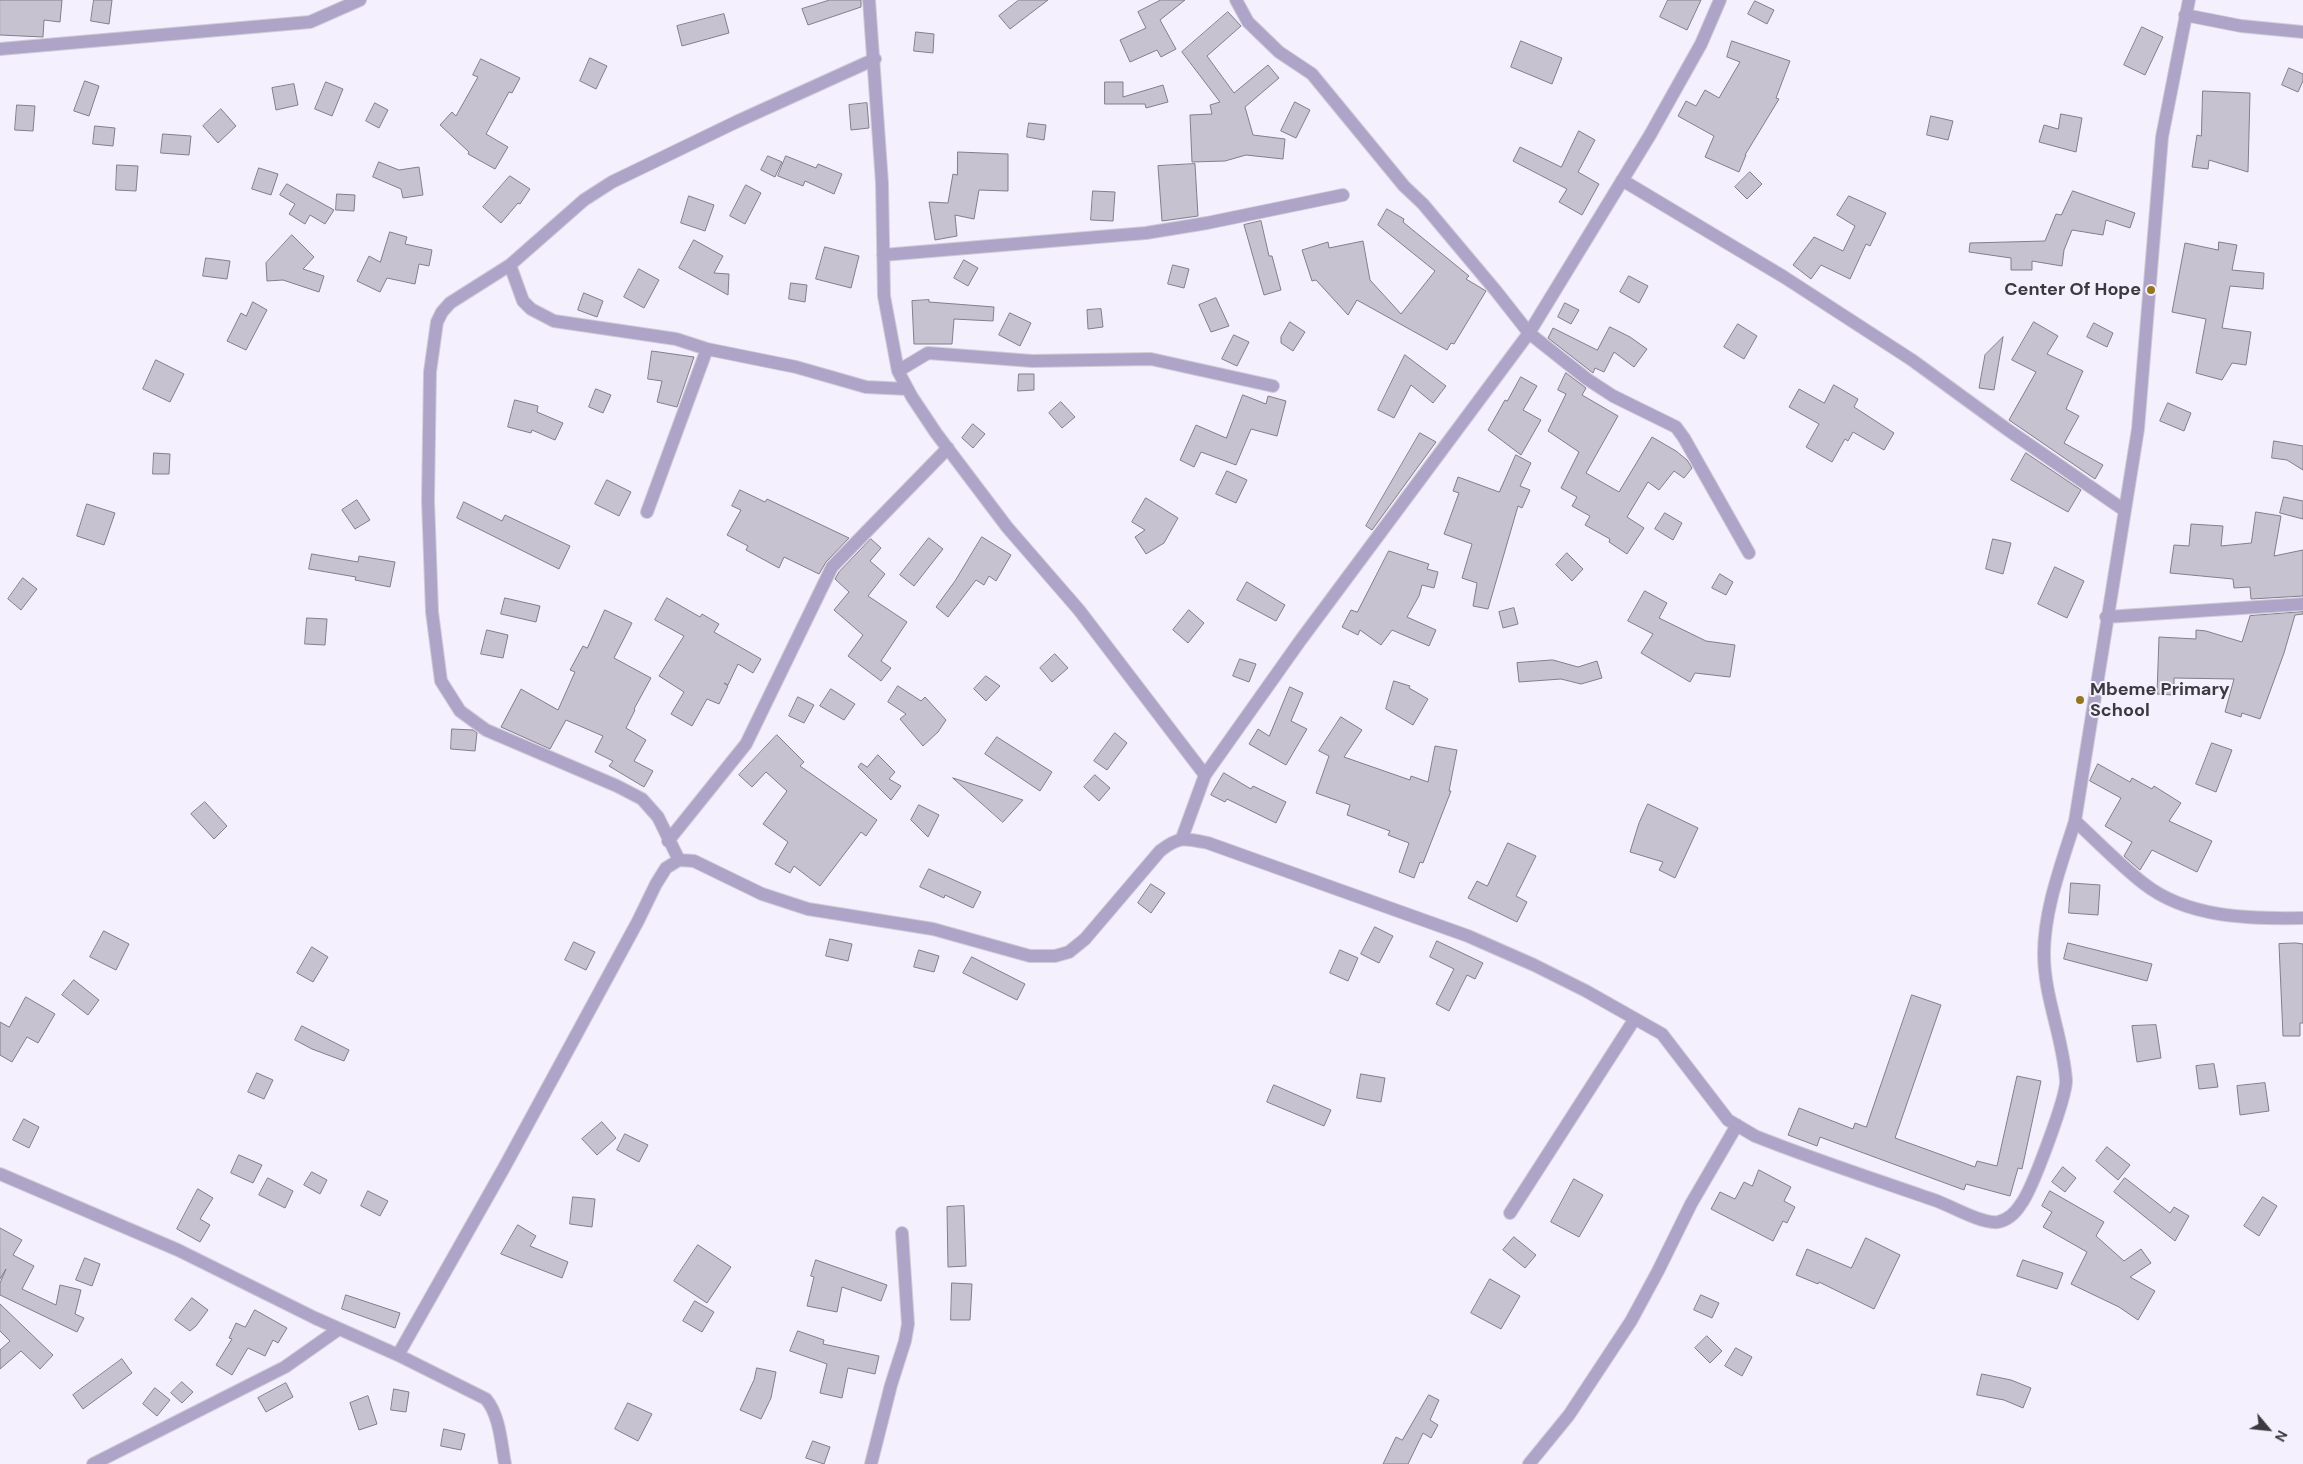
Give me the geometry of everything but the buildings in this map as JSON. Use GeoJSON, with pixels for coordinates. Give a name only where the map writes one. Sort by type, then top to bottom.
{"type":"FeatureCollection","features":[{"type":"Feature","properties":{"kind":"street"},"geometry":{"type":"LineString","coordinates":[[0,49],[310,22],[360,0]]}},
{"type":"Feature","properties":{"kind":"street"},"geometry":{"type":"LineString","coordinates":[[869,0],[875,59],[882,183],[884,296],[898,371],[907,389],[948,448],[1007,527],[1084,617],[1205,774]]}},
{"type":"Feature","properties":{"kind":"street"},"geometry":{"type":"LineString","coordinates":[[1236,0],[1248,22],[1254,28],[1279,52],[1312,74],[1404,186],[1423,204],[1496,291],[1529,333],[1587,379],[1613,396],[1676,427],[1748,553]]}},
{"type":"Feature","properties":{"kind":"street"},"geometry":{"type":"LineString","coordinates":[[1182,838],[1205,774],[1300,640],[1529,333],[1650,134],[1700,44],[1720,0]]}},
{"type":"Feature","properties":{"kind":"street"},"geometry":{"type":"LineString","coordinates":[[398,1355],[505,1166],[638,921],[656,884],[666,868],[679,860],[694,861],[762,894],[808,909],[933,929],[1030,956],[1055,956],[1069,952],[1085,939],[1160,852],[1172,842],[1182,838],[1208,843],[1468,936],[1534,965],[1586,991],[1634,1020],[1662,1034],[1728,1120],[1755,1136],[1778,1146],[1940,1202],[1982,1219],[1997,1222],[2009,1218],[2022,1203],[2045,1153],[2066,1083],[2063,1051],[2050,1005],[2044,953],[2049,912],[2075,821],[2106,617],[2138,429],[2162,137],[2189,0]]}},
{"type":"Feature","properties":{"kind":"street"},"geometry":{"type":"LineString","coordinates":[[2185,15],[2241,26],[2303,32]]}},
{"type":"Feature","properties":{"kind":"street"},"geometry":{"type":"LineString","coordinates":[[679,860],[668,841],[658,817],[642,799],[617,786],[486,730],[460,711],[440,682],[432,612],[428,500],[430,372],[437,322],[442,312],[450,303],[510,265],[584,200],[612,182],[736,122],[875,59]]}},
{"type":"Feature","properties":{"kind":"street"},"geometry":{"type":"LineString","coordinates":[[1622,180],[1784,277],[1912,360],[2008,430],[2124,510]]}},
{"type":"Feature","properties":{"kind":"street"},"geometry":{"type":"LineString","coordinates":[[883,255],[1146,233],[1207,223],[1343,195]]}},
{"type":"Feature","properties":{"kind":"street"},"geometry":{"type":"LineString","coordinates":[[510,265],[523,301],[531,309],[554,321],[676,339],[707,349],[796,367],[866,387],[907,389]]}},
{"type":"Feature","properties":{"kind":"street"},"geometry":{"type":"LineString","coordinates":[[647,512],[707,349]]}},
{"type":"Feature","properties":{"kind":"street"},"geometry":{"type":"LineString","coordinates":[[898,371],[928,353],[1032,361],[1151,359],[1273,386]]}},
{"type":"Feature","properties":{"kind":"street"},"geometry":{"type":"LineString","coordinates":[[668,841],[746,744],[832,567],[948,448]]}},
{"type":"Feature","properties":{"kind":"street"},"geometry":{"type":"LineString","coordinates":[[2106,617],[2297,606],[2303,604]]}},
{"type":"Feature","properties":{"kind":"street"},"geometry":{"type":"LineString","coordinates":[[2075,821],[2144,884],[2167,898],[2192,908],[2216,914],[2260,919],[2303,918]]}},
{"type":"Feature","properties":{"kind":"street"},"geometry":{"type":"LineString","coordinates":[[1510,1213],[1634,1020]]}},
{"type":"Feature","properties":{"kind":"street"},"geometry":{"type":"LineString","coordinates":[[1529,1464],[1569,1415],[1630,1321],[1658,1271],[1691,1204],[1737,1125]]}},
{"type":"Feature","properties":{"kind":"street"},"geometry":{"type":"LineString","coordinates":[[0,1174],[178,1250],[486,1399],[492,1406],[497,1422],[505,1464]]}},
{"type":"Feature","properties":{"kind":"street"},"geometry":{"type":"LineString","coordinates":[[871,1464],[908,1324],[902,1233]]}},
{"type":"Feature","properties":{"kind":"street"},"geometry":{"type":"LineString","coordinates":[[93,1464],[284,1367],[339,1329]]}},
{"type":"Feature","properties":{"kind":"place","name":"Center Of Hope"},"geometry":{"type":"Point","coordinates":[2151,290]}},
{"type":"Feature","properties":{"kind":"place","name":"Mbeme Primary School"},"geometry":{"type":"Point","coordinates":[2080,700]}}]}
